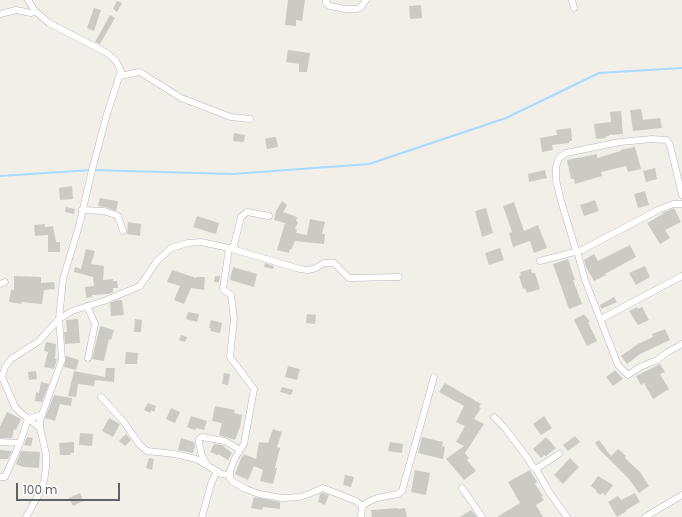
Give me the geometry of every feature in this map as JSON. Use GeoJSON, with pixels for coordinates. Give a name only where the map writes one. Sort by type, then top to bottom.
{"type":"FeatureCollection","features":[{"type":"Feature","properties":{"kind":"street"},"geometry":{"type":"LineString","coordinates":[[26,517],[39,494],[44,481],[46,454],[40,428],[40,420],[62,360],[59,319],[63,280],[79,226],[107,114],[121,71],[116,61],[107,53],[49,23],[35,11],[28,0]]}},
{"type":"Feature","properties":{"kind":"street"},"geometry":{"type":"LineString","coordinates":[[326,0],[326,3],[330,6],[345,9],[357,9],[361,8],[366,0]]}},
{"type":"Feature","properties":{"kind":"street"},"geometry":{"type":"LineString","coordinates":[[572,0],[574,8]]}},
{"type":"Feature","properties":{"kind":"street"},"geometry":{"type":"LineString","coordinates":[[0,14],[16,10],[31,13],[35,11]]}},
{"type":"Feature","properties":{"kind":"street"},"geometry":{"type":"LineString","coordinates":[[120,76],[140,72],[182,98],[231,117],[250,119]]}},
{"type":"Feature","properties":{"kind":"street"},"geometry":{"type":"LineString","coordinates":[[682,195],[670,145],[667,140],[652,139],[620,142],[566,153],[559,158],[556,167],[556,180],[565,216],[585,280],[618,365],[628,374],[657,360],[682,344]]}},
{"type":"Feature","properties":{"kind":"street"},"geometry":{"type":"LineString","coordinates":[[540,261],[582,250],[658,210],[673,204],[682,204]]}},
{"type":"Feature","properties":{"kind":"street"},"geometry":{"type":"LineString","coordinates":[[82,210],[104,211],[118,216],[123,231]]}},
{"type":"Feature","properties":{"kind":"street"},"geometry":{"type":"LineString","coordinates":[[269,216],[247,212],[241,217],[231,249],[223,289],[231,295],[234,319],[230,357],[254,389],[244,444],[230,471],[230,475],[233,482],[259,494],[282,498],[300,497],[323,488],[352,499],[362,506]]}},
{"type":"Feature","properties":{"kind":"street"},"geometry":{"type":"LineString","coordinates":[[40,428],[15,407],[1,375],[5,367],[11,359],[39,341],[59,319],[72,311],[104,301],[140,286],[157,261],[171,248],[188,243],[201,242],[300,269],[308,270],[316,268],[324,263],[334,263],[349,278],[399,277]]}},
{"type":"Feature","properties":{"kind":"street"},"geometry":{"type":"LineString","coordinates":[[601,319],[682,276]]}},
{"type":"Feature","properties":{"kind":"street"},"geometry":{"type":"LineString","coordinates":[[87,306],[94,324],[88,358]]}},
{"type":"Feature","properties":{"kind":"street"},"geometry":{"type":"LineString","coordinates":[[362,506],[377,498],[398,494],[402,491],[434,377]]}},
{"type":"Feature","properties":{"kind":"street"},"geometry":{"type":"LineString","coordinates":[[101,397],[124,422],[139,444],[147,450],[196,459],[221,474],[230,475]]}},
{"type":"Feature","properties":{"kind":"street"},"geometry":{"type":"LineString","coordinates":[[28,419],[42,415]]}},
{"type":"Feature","properties":{"kind":"street"},"geometry":{"type":"LineString","coordinates":[[494,417],[504,427],[529,460],[567,517]]}},
{"type":"Feature","properties":{"kind":"street"},"geometry":{"type":"LineString","coordinates":[[0,476],[5,477],[20,443],[28,419]]}},
{"type":"Feature","properties":{"kind":"street"},"geometry":{"type":"LineString","coordinates":[[208,466],[202,456],[199,443],[199,439],[202,437],[225,441],[240,450]]}},
{"type":"Feature","properties":{"kind":"street"},"geometry":{"type":"LineString","coordinates":[[0,442],[20,443]]}},
{"type":"Feature","properties":{"kind":"street"},"geometry":{"type":"LineString","coordinates":[[536,470],[559,454]]}},
{"type":"Feature","properties":{"kind":"street"},"geometry":{"type":"LineString","coordinates":[[202,517],[211,484],[217,471]]}},
{"type":"Feature","properties":{"kind":"street"},"geometry":{"type":"LineString","coordinates":[[462,488],[482,517]]}},
{"type":"Feature","properties":{"kind":"street"},"geometry":{"type":"LineString","coordinates":[[645,517],[682,495]]}},
{"type":"Feature","properties":{"kind":"street"},"geometry":{"type":"LineString","coordinates":[[361,517],[362,506]]}},
{"type":"Feature","properties":{"kind":"building"},"geometry":{"type":"Polygon","coordinates":[[[288,0],[305,0],[302,21],[296,20],[296,26],[285,25],[288,0]]]}},
{"type":"Feature","properties":{"kind":"building"},"geometry":{"type":"Polygon","coordinates":[[[117,1],[122,3],[117,12],[113,9],[117,1]]]}},
{"type":"Feature","properties":{"kind":"building"},"geometry":{"type":"Polygon","coordinates":[[[421,5],[422,18],[410,19],[409,6],[421,5]]]}},
{"type":"Feature","properties":{"kind":"building"},"geometry":{"type":"Polygon","coordinates":[[[94,8],[101,10],[94,31],[87,28],[94,8]]]}},
{"type":"Feature","properties":{"kind":"building"},"geometry":{"type":"Polygon","coordinates":[[[110,15],[115,18],[100,44],[95,42],[110,15]]]}},
{"type":"Feature","properties":{"kind":"building"},"geometry":{"type":"Polygon","coordinates":[[[288,50],[310,53],[307,72],[299,72],[299,64],[286,62],[288,50]]]}},
{"type":"Feature","properties":{"kind":"building"},"geometry":{"type":"Polygon","coordinates":[[[641,109],[643,120],[660,118],[662,128],[633,131],[630,110],[641,109]]]}},
{"type":"Feature","properties":{"kind":"building"},"geometry":{"type":"Polygon","coordinates":[[[621,111],[623,134],[609,135],[606,136],[606,138],[596,139],[594,124],[611,122],[610,112],[621,111]]]}},
{"type":"Feature","properties":{"kind":"building"},"geometry":{"type":"Polygon","coordinates":[[[571,128],[572,141],[569,141],[569,143],[552,145],[553,150],[542,152],[540,138],[557,135],[556,130],[571,128]]]}},
{"type":"Feature","properties":{"kind":"building"},"geometry":{"type":"Polygon","coordinates":[[[234,133],[245,135],[244,142],[233,141],[234,133]]]}},
{"type":"Feature","properties":{"kind":"building"},"geometry":{"type":"Polygon","coordinates":[[[276,137],[278,147],[267,149],[265,139],[276,137]]]}},
{"type":"Feature","properties":{"kind":"building"},"geometry":{"type":"Polygon","coordinates":[[[635,147],[641,169],[628,172],[626,166],[601,172],[602,176],[575,184],[574,179],[571,179],[567,160],[597,154],[597,158],[621,151],[620,150],[635,147]]]}},
{"type":"Feature","properties":{"kind":"building"},"geometry":{"type":"Polygon","coordinates":[[[655,168],[657,179],[646,182],[643,171],[655,168]]]}},
{"type":"Feature","properties":{"kind":"building"},"geometry":{"type":"Polygon","coordinates":[[[545,170],[547,178],[529,182],[528,174],[545,170]]]}},
{"type":"Feature","properties":{"kind":"building"},"geometry":{"type":"Polygon","coordinates":[[[72,186],[73,199],[60,200],[59,188],[72,186]]]}},
{"type":"Feature","properties":{"kind":"building"},"geometry":{"type":"Polygon","coordinates":[[[645,191],[649,205],[638,208],[634,194],[645,191]]]}},
{"type":"Feature","properties":{"kind":"building"},"geometry":{"type":"Polygon","coordinates":[[[100,198],[117,201],[116,211],[98,206],[100,198]]]}},
{"type":"Feature","properties":{"kind":"building"},"geometry":{"type":"Polygon","coordinates":[[[595,200],[599,211],[584,216],[580,205],[595,200]]]}},
{"type":"Feature","properties":{"kind":"building"},"geometry":{"type":"Polygon","coordinates":[[[282,201],[287,205],[283,212],[297,217],[296,221],[298,222],[295,229],[297,230],[296,233],[307,235],[310,219],[325,222],[322,234],[325,234],[324,244],[295,241],[289,253],[277,250],[285,223],[274,220],[276,211],[282,201]]]}},
{"type":"Feature","properties":{"kind":"building"},"geometry":{"type":"Polygon","coordinates":[[[514,202],[524,231],[538,225],[547,248],[534,253],[530,241],[513,247],[509,233],[512,232],[503,206],[514,202]]]}},
{"type":"Feature","properties":{"kind":"building"},"geometry":{"type":"Polygon","coordinates":[[[66,207],[75,209],[74,214],[65,212],[66,207]]]}},
{"type":"Feature","properties":{"kind":"building"},"geometry":{"type":"Polygon","coordinates":[[[486,208],[493,233],[482,237],[475,211],[486,208]]]}},
{"type":"Feature","properties":{"kind":"building"},"geometry":{"type":"Polygon","coordinates":[[[674,208],[681,222],[665,230],[670,238],[660,244],[647,223],[674,208]]]}},
{"type":"Feature","properties":{"kind":"building"},"geometry":{"type":"Polygon","coordinates":[[[197,216],[219,223],[216,234],[193,227],[197,216]]]}},
{"type":"Feature","properties":{"kind":"building"},"geometry":{"type":"Polygon","coordinates":[[[128,222],[141,224],[140,236],[127,234],[128,222]]]}},
{"type":"Feature","properties":{"kind":"building"},"geometry":{"type":"Polygon","coordinates":[[[45,224],[45,227],[53,226],[56,242],[60,242],[60,252],[48,252],[48,235],[35,236],[34,225],[45,224]]]}},
{"type":"Feature","properties":{"kind":"building"},"geometry":{"type":"Polygon","coordinates":[[[630,245],[636,257],[594,281],[586,267],[584,260],[594,254],[598,261],[630,245]]]}},
{"type":"Feature","properties":{"kind":"building"},"geometry":{"type":"Polygon","coordinates":[[[500,248],[504,260],[489,265],[485,253],[500,248]]]}},
{"type":"Feature","properties":{"kind":"building"},"geometry":{"type":"Polygon","coordinates":[[[86,249],[95,251],[91,264],[104,266],[103,280],[113,279],[113,281],[117,281],[118,288],[113,288],[113,292],[109,294],[92,295],[92,297],[86,298],[85,287],[94,286],[93,277],[74,272],[75,267],[81,269],[86,249]]]}},
{"type":"Feature","properties":{"kind":"building"},"geometry":{"type":"Polygon","coordinates":[[[568,259],[575,280],[573,280],[582,304],[569,309],[553,264],[568,259]]]}},
{"type":"Feature","properties":{"kind":"building"},"geometry":{"type":"Polygon","coordinates":[[[265,263],[274,266],[273,269],[264,267],[265,263]]]}},
{"type":"Feature","properties":{"kind":"building"},"geometry":{"type":"Polygon","coordinates":[[[645,266],[650,277],[636,285],[629,273],[645,266]]]}},
{"type":"Feature","properties":{"kind":"building"},"geometry":{"type":"Polygon","coordinates":[[[233,267],[257,274],[254,287],[230,280],[233,267]]]}},
{"type":"Feature","properties":{"kind":"building"},"geometry":{"type":"Polygon","coordinates":[[[531,269],[532,273],[535,273],[540,289],[527,293],[525,288],[523,289],[519,276],[521,275],[520,272],[531,269]]]}},
{"type":"Feature","properties":{"kind":"building"},"geometry":{"type":"Polygon","coordinates":[[[172,270],[196,278],[205,277],[204,290],[191,288],[184,304],[174,300],[180,286],[167,282],[172,270]]]}},
{"type":"Feature","properties":{"kind":"building"},"geometry":{"type":"Polygon","coordinates":[[[14,276],[41,277],[41,283],[54,282],[55,289],[44,290],[42,304],[22,302],[21,304],[9,302],[11,290],[14,290],[14,276]]]}},
{"type":"Feature","properties":{"kind":"building"},"geometry":{"type":"Polygon","coordinates":[[[215,276],[220,276],[219,282],[214,282],[215,276]]]}},
{"type":"Feature","properties":{"kind":"building"},"geometry":{"type":"Polygon","coordinates":[[[614,297],[617,302],[601,309],[600,305],[614,297]]]}},
{"type":"Feature","properties":{"kind":"building"},"geometry":{"type":"Polygon","coordinates":[[[117,300],[122,300],[124,315],[111,316],[110,303],[117,300]]]}},
{"type":"Feature","properties":{"kind":"building"},"geometry":{"type":"Polygon","coordinates":[[[637,307],[638,309],[642,307],[649,320],[638,325],[629,311],[637,307]]]}},
{"type":"Feature","properties":{"kind":"building"},"geometry":{"type":"Polygon","coordinates":[[[188,312],[199,314],[197,322],[186,319],[188,312]]]}},
{"type":"Feature","properties":{"kind":"building"},"geometry":{"type":"Polygon","coordinates":[[[307,314],[316,315],[315,324],[306,323],[307,314]]]}},
{"type":"Feature","properties":{"kind":"building"},"geometry":{"type":"Polygon","coordinates":[[[584,314],[590,322],[588,322],[597,341],[587,346],[574,320],[584,314]]]}},
{"type":"Feature","properties":{"kind":"building"},"geometry":{"type":"Polygon","coordinates":[[[78,319],[80,343],[65,344],[64,332],[67,332],[66,320],[78,319]]]}},
{"type":"Feature","properties":{"kind":"building"},"geometry":{"type":"Polygon","coordinates":[[[135,319],[142,320],[141,332],[134,332],[135,319]]]}},
{"type":"Feature","properties":{"kind":"building"},"geometry":{"type":"Polygon","coordinates":[[[211,320],[222,323],[220,333],[210,331],[211,328],[209,328],[211,320]]]}},
{"type":"Feature","properties":{"kind":"building"},"geometry":{"type":"Polygon","coordinates":[[[100,326],[114,330],[111,340],[109,339],[104,361],[92,359],[100,326]]]}},
{"type":"Feature","properties":{"kind":"building"},"geometry":{"type":"Polygon","coordinates":[[[665,329],[670,340],[640,354],[627,364],[621,356],[638,344],[653,337],[652,334],[665,329]]]}},
{"type":"Feature","properties":{"kind":"building"},"geometry":{"type":"Polygon","coordinates":[[[181,335],[187,337],[185,342],[179,340],[181,335]]]}},
{"type":"Feature","properties":{"kind":"building"},"geometry":{"type":"Polygon","coordinates":[[[46,342],[56,344],[55,359],[57,359],[54,369],[44,367],[48,352],[44,351],[46,342]]]}},
{"type":"Feature","properties":{"kind":"building"},"geometry":{"type":"Polygon","coordinates":[[[126,352],[138,353],[137,364],[125,364],[126,352]]]}},
{"type":"Feature","properties":{"kind":"building"},"geometry":{"type":"Polygon","coordinates":[[[66,356],[79,360],[76,370],[64,367],[66,356]]]}},
{"type":"Feature","properties":{"kind":"building"},"geometry":{"type":"Polygon","coordinates":[[[660,364],[665,372],[660,374],[669,389],[653,399],[644,383],[641,385],[636,376],[660,364]]]}},
{"type":"Feature","properties":{"kind":"building"},"geometry":{"type":"Polygon","coordinates":[[[288,366],[300,369],[297,380],[285,377],[288,366]]]}},
{"type":"Feature","properties":{"kind":"building"},"geometry":{"type":"Polygon","coordinates":[[[106,368],[115,368],[114,382],[95,380],[94,386],[78,384],[76,397],[68,396],[74,371],[105,377],[106,368]]]}},
{"type":"Feature","properties":{"kind":"building"},"geometry":{"type":"Polygon","coordinates":[[[615,370],[623,379],[613,386],[606,377],[615,370]]]}},
{"type":"Feature","properties":{"kind":"building"},"geometry":{"type":"Polygon","coordinates":[[[36,371],[37,379],[29,380],[28,372],[36,371]]]}},
{"type":"Feature","properties":{"kind":"building"},"geometry":{"type":"Polygon","coordinates":[[[224,373],[230,374],[228,385],[222,384],[224,373]]]}},
{"type":"Feature","properties":{"kind":"building"},"geometry":{"type":"Polygon","coordinates":[[[41,382],[49,384],[42,402],[35,401],[36,392],[39,393],[41,382]]]}},
{"type":"Feature","properties":{"kind":"building"},"geometry":{"type":"Polygon","coordinates":[[[445,383],[481,404],[479,407],[481,408],[474,419],[484,424],[465,453],[469,458],[467,460],[476,471],[464,480],[446,459],[464,446],[456,442],[465,426],[456,422],[464,406],[439,392],[445,383]]]}},
{"type":"Feature","properties":{"kind":"building"},"geometry":{"type":"Polygon","coordinates":[[[282,387],[293,390],[291,395],[280,392],[282,387]]]}},
{"type":"Feature","properties":{"kind":"building"},"geometry":{"type":"Polygon","coordinates":[[[54,395],[72,398],[71,406],[60,404],[55,421],[45,418],[54,395]]]}},
{"type":"Feature","properties":{"kind":"building"},"geometry":{"type":"Polygon","coordinates":[[[148,403],[156,406],[154,412],[151,410],[150,413],[144,410],[148,403]]]}},
{"type":"Feature","properties":{"kind":"building"},"geometry":{"type":"Polygon","coordinates":[[[215,406],[235,410],[234,413],[242,415],[240,427],[235,440],[219,435],[222,423],[212,421],[215,406]]]}},
{"type":"Feature","properties":{"kind":"building"},"geometry":{"type":"Polygon","coordinates":[[[171,408],[180,412],[175,423],[166,419],[171,408]]]}},
{"type":"Feature","properties":{"kind":"building"},"geometry":{"type":"Polygon","coordinates":[[[7,412],[21,419],[16,430],[14,429],[12,438],[0,438],[0,427],[7,412]]]}},
{"type":"Feature","properties":{"kind":"building"},"geometry":{"type":"Polygon","coordinates":[[[191,416],[207,421],[204,430],[196,428],[195,430],[187,427],[191,416]]]}},
{"type":"Feature","properties":{"kind":"building"},"geometry":{"type":"Polygon","coordinates":[[[544,416],[552,428],[541,435],[533,424],[544,416]]]}},
{"type":"Feature","properties":{"kind":"building"},"geometry":{"type":"Polygon","coordinates":[[[109,418],[120,424],[113,437],[102,431],[109,418]]]}},
{"type":"Feature","properties":{"kind":"building"},"geometry":{"type":"Polygon","coordinates":[[[273,429],[282,432],[277,447],[280,448],[273,484],[260,481],[263,470],[254,466],[248,480],[235,474],[244,454],[256,459],[259,442],[268,443],[273,429]]]}},
{"type":"Feature","properties":{"kind":"building"},"geometry":{"type":"Polygon","coordinates":[[[80,433],[93,434],[92,446],[79,445],[80,433]]]}},
{"type":"Feature","properties":{"kind":"building"},"geometry":{"type":"Polygon","coordinates":[[[126,434],[131,440],[125,446],[119,441],[126,434]]]}},
{"type":"Feature","properties":{"kind":"building"},"geometry":{"type":"Polygon","coordinates":[[[575,436],[580,442],[568,451],[563,445],[575,436]]]}},
{"type":"Feature","properties":{"kind":"building"},"geometry":{"type":"Polygon","coordinates":[[[27,437],[33,438],[31,446],[24,445],[27,437]]]}},
{"type":"Feature","properties":{"kind":"building"},"geometry":{"type":"Polygon","coordinates":[[[422,437],[443,442],[442,446],[445,447],[443,459],[418,453],[422,437]]]}},
{"type":"Feature","properties":{"kind":"building"},"geometry":{"type":"Polygon","coordinates":[[[546,437],[556,448],[541,458],[533,449],[546,437]]]}},
{"type":"Feature","properties":{"kind":"building"},"geometry":{"type":"Polygon","coordinates":[[[181,438],[194,442],[195,446],[193,453],[178,450],[181,438]]]}},
{"type":"Feature","properties":{"kind":"building"},"geometry":{"type":"Polygon","coordinates":[[[599,440],[611,456],[618,449],[626,456],[625,458],[640,472],[649,486],[639,493],[629,479],[601,451],[595,443],[599,440]]]}},
{"type":"Feature","properties":{"kind":"building"},"geometry":{"type":"Polygon","coordinates":[[[74,442],[74,453],[70,453],[71,455],[60,455],[59,443],[74,442]]]}},
{"type":"Feature","properties":{"kind":"building"},"geometry":{"type":"Polygon","coordinates":[[[390,442],[403,444],[402,453],[388,451],[390,442]]]}},
{"type":"Feature","properties":{"kind":"building"},"geometry":{"type":"Polygon","coordinates":[[[214,444],[222,445],[232,453],[228,460],[218,454],[217,455],[210,452],[214,444]]]}},
{"type":"Feature","properties":{"kind":"building"},"geometry":{"type":"Polygon","coordinates":[[[0,450],[12,451],[8,459],[0,459],[0,450]]]}},
{"type":"Feature","properties":{"kind":"building"},"geometry":{"type":"Polygon","coordinates":[[[21,451],[40,452],[39,468],[23,467],[16,464],[21,451]]]}},
{"type":"Feature","properties":{"kind":"building"},"geometry":{"type":"Polygon","coordinates":[[[149,458],[154,459],[152,470],[146,468],[149,458]]]}},
{"type":"Feature","properties":{"kind":"building"},"geometry":{"type":"Polygon","coordinates":[[[570,458],[579,467],[563,484],[554,475],[570,458]]]}},
{"type":"Feature","properties":{"kind":"building"},"geometry":{"type":"Polygon","coordinates":[[[415,470],[430,473],[426,495],[411,492],[415,470]]]}},
{"type":"Feature","properties":{"kind":"building"},"geometry":{"type":"Polygon","coordinates":[[[530,470],[537,482],[535,484],[543,496],[541,496],[544,500],[536,505],[543,517],[497,517],[520,503],[508,482],[530,470]]]}},
{"type":"Feature","properties":{"kind":"building"},"geometry":{"type":"Polygon","coordinates":[[[345,475],[354,477],[351,487],[343,485],[345,475]]]}},
{"type":"Feature","properties":{"kind":"building"},"geometry":{"type":"Polygon","coordinates":[[[598,476],[613,485],[605,496],[603,492],[601,495],[591,486],[598,476]]]}},
{"type":"Feature","properties":{"kind":"building"},"geometry":{"type":"Polygon","coordinates":[[[80,493],[83,501],[73,506],[69,498],[80,493]]]}},
{"type":"Feature","properties":{"kind":"building"},"geometry":{"type":"Polygon","coordinates":[[[323,493],[329,495],[325,505],[318,502],[320,494],[323,493]]]}},
{"type":"Feature","properties":{"kind":"building"},"geometry":{"type":"Polygon","coordinates":[[[635,493],[640,502],[617,517],[608,502],[618,496],[621,500],[635,493]]]}},
{"type":"Feature","properties":{"kind":"building"},"geometry":{"type":"Polygon","coordinates":[[[254,497],[280,502],[280,509],[263,507],[262,510],[251,508],[254,497]]]}},
{"type":"Feature","properties":{"kind":"building"},"geometry":{"type":"Polygon","coordinates":[[[405,508],[407,517],[372,517],[371,510],[405,508]]]}},
{"type":"Feature","properties":{"kind":"building"},"geometry":{"type":"Polygon","coordinates":[[[471,510],[477,517],[460,517],[471,510]]]}},
{"type":"Feature","properties":{"kind":"waterway"},"geometry":{"type":"LineString","coordinates":[[0,176],[92,170],[232,174],[369,164],[506,118],[599,73],[682,68]]}}]}
